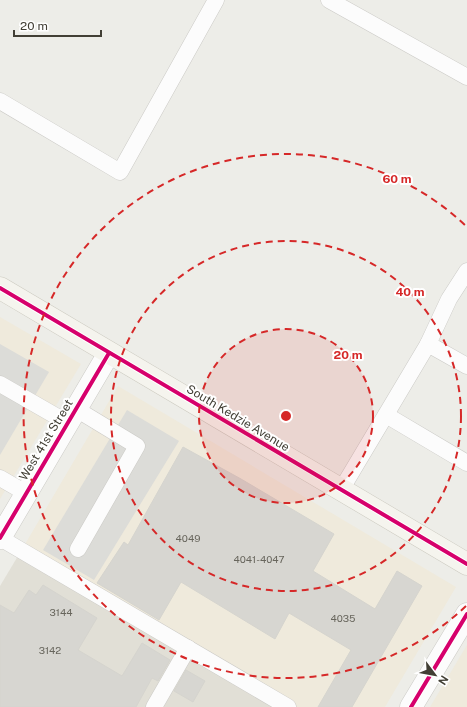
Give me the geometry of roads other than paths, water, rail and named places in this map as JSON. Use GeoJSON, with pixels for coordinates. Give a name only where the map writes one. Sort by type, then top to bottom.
{"type":"FeatureCollection","features":[{"type":"Feature","properties":{"kind":"main road","name":"South Kedzie Avenue"},"geometry":{"type":"LineString","coordinates":[[0,288],[467,564]]}},
{"type":"Feature","properties":{"kind":"street","name":"West 41st Street"},"geometry":{"type":"LineString","coordinates":[[0,538],[109,353]]}},
{"type":"Feature","properties":{"kind":"street"},"geometry":{"type":"LineString","coordinates":[[412,707],[467,614]]}},
{"type":"Feature","properties":{"kind":"lane"},"geometry":{"type":"LineString","coordinates":[[0,101],[120,172],[216,0]]}},
{"type":"Feature","properties":{"kind":"lane"},"geometry":{"type":"LineString","coordinates":[[329,0],[467,77]]}},
{"type":"Feature","properties":{"kind":"lane"},"geometry":{"type":"LineString","coordinates":[[341,490],[428,344],[449,299],[467,271]]}},
{"type":"Feature","properties":{"kind":"lane"},"geometry":{"type":"LineString","coordinates":[[428,344],[467,366]]}},
{"type":"Feature","properties":{"kind":"lane"},"geometry":{"type":"LineString","coordinates":[[0,384],[138,446],[78,549]]}},
{"type":"Feature","properties":{"kind":"lane"},"geometry":{"type":"LineString","coordinates":[[386,415],[467,463]]}},
{"type":"Feature","properties":{"kind":"lane"},"geometry":{"type":"LineString","coordinates":[[0,478],[26,493]]}},
{"type":"Feature","properties":{"kind":"lane"},"geometry":{"type":"LineString","coordinates":[[0,538],[288,707]]}},
{"type":"Feature","properties":{"kind":"lane"},"geometry":{"type":"LineString","coordinates":[[154,707],[188,648]]}}]}
